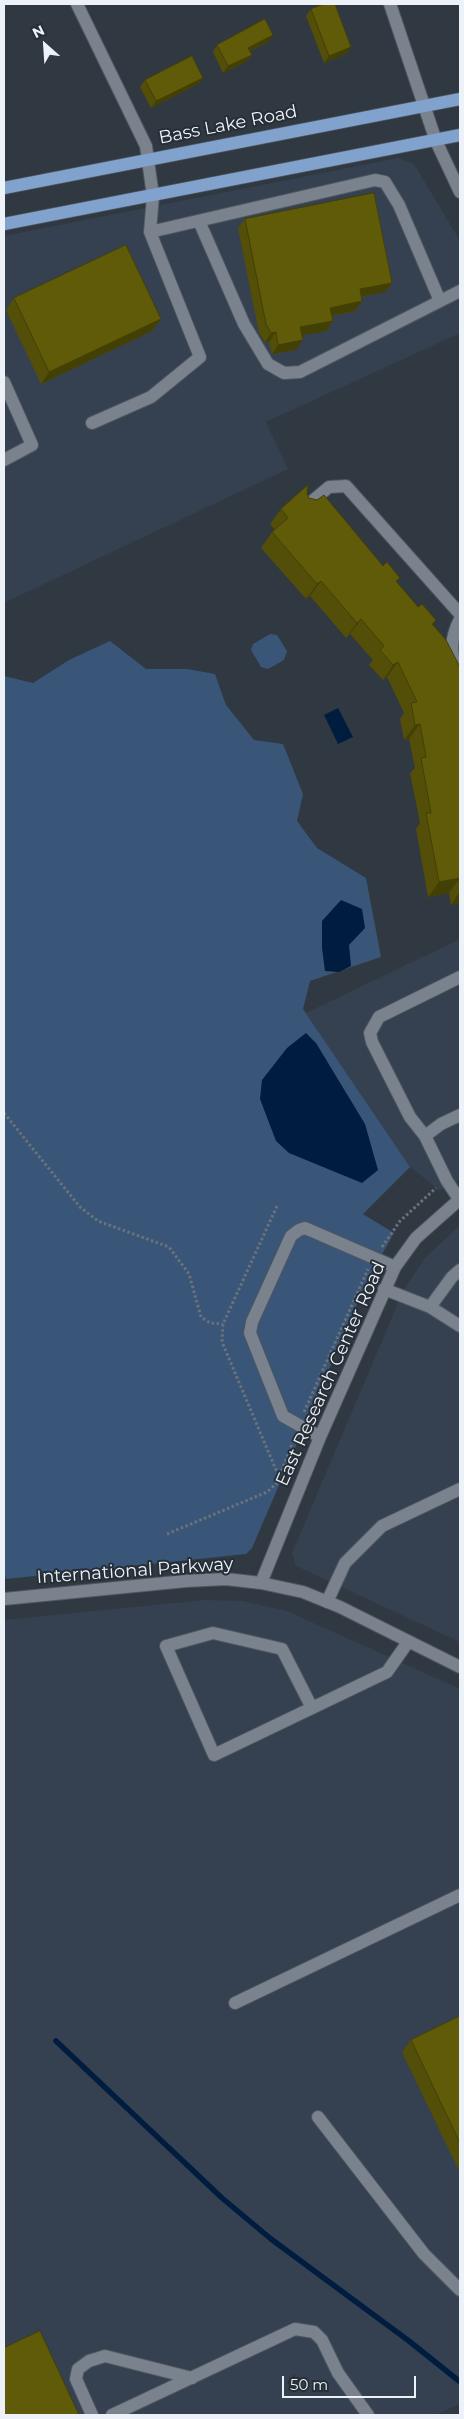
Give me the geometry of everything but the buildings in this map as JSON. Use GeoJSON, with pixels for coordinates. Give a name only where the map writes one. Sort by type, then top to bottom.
{"type":"FeatureCollection","features":[{"type":"Feature","properties":{"kind":"main road","name":"Bass Lake Road"},"geometry":{"type":"LineString","coordinates":[[4,188],[460,99]]}},
{"type":"Feature","properties":{"kind":"main road"},"geometry":{"type":"LineString","coordinates":[[4,224],[460,136]]}},
{"type":"Feature","properties":{"kind":"street"},"geometry":{"type":"LineString","coordinates":[[77,4],[146,146],[153,196],[150,232],[200,356],[151,397],[92,423]]}},
{"type":"Feature","properties":{"kind":"street"},"geometry":{"type":"LineString","coordinates":[[390,4],[436,140],[460,192]]}},
{"type":"Feature","properties":{"kind":"street"},"geometry":{"type":"LineString","coordinates":[[150,232],[375,180],[385,182],[399,205],[440,301]]}},
{"type":"Feature","properties":{"kind":"street"},"geometry":{"type":"LineString","coordinates":[[199,221],[244,324],[268,364],[284,374],[300,372],[460,291]]}},
{"type":"Feature","properties":{"kind":"street"},"geometry":{"type":"LineString","coordinates":[[4,382],[32,445],[4,460]]}},
{"type":"Feature","properties":{"kind":"street"},"geometry":{"type":"LineString","coordinates":[[304,508],[329,487],[346,486],[460,614]]}},
{"type":"Feature","properties":{"kind":"street"},"geometry":{"type":"LineString","coordinates":[[460,619],[453,633],[451,649],[454,664],[460,675]]}},
{"type":"Feature","properties":{"kind":"street"},"geometry":{"type":"LineString","coordinates":[[460,977],[379,1016],[370,1033],[372,1042],[410,1117],[426,1136],[447,1181],[460,1199]]}},
{"type":"Feature","properties":{"kind":"street"},"geometry":{"type":"LineString","coordinates":[[426,1136],[441,1124],[460,1115]]}},
{"type":"Feature","properties":{"kind":"street","name":"East Research Center Road"},"geometry":{"type":"LineString","coordinates":[[261,1583],[320,1437],[395,1267],[416,1238],[460,1199]]}},
{"type":"Feature","properties":{"kind":"street"},"geometry":{"type":"LineString","coordinates":[[320,1437],[283,1416],[250,1333],[252,1322],[291,1236],[299,1230],[305,1228],[395,1267]]}},
{"type":"Feature","properties":{"kind":"street"},"geometry":{"type":"LineString","coordinates":[[430,1307],[452,1277],[460,1270]]}},
{"type":"Feature","properties":{"kind":"street"},"geometry":{"type":"LineString","coordinates":[[384,1289],[430,1307],[460,1326]]}},
{"type":"Feature","properties":{"kind":"street"},"geometry":{"type":"LineString","coordinates":[[327,1602],[345,1563],[382,1526],[460,1489]]}},
{"type":"Feature","properties":{"kind":"street","name":"International Parkway"},"geometry":{"type":"LineString","coordinates":[[4,1599],[186,1581],[226,1579],[261,1583],[303,1592],[327,1602],[460,1667]]}},
{"type":"Feature","properties":{"kind":"street"},"geometry":{"type":"LineString","coordinates":[[312,1708],[282,1649],[213,1633],[166,1646],[214,1755],[388,1672],[408,1642]]}},
{"type":"Feature","properties":{"kind":"street"},"geometry":{"type":"LineString","coordinates":[[235,2003],[460,1895]]}},
{"type":"Feature","properties":{"kind":"street"},"geometry":{"type":"LineString","coordinates":[[318,2117],[424,2254],[460,2290]]}},
{"type":"Feature","properties":{"kind":"street"},"geometry":{"type":"LineString","coordinates":[[112,2415],[295,2329],[314,2332],[322,2340],[338,2373],[368,2415]]}},
{"type":"Feature","properties":{"kind":"street"},"geometry":{"type":"LineString","coordinates":[[92,2415],[76,2379],[78,2369],[88,2361],[105,2356],[192,2378]]}},
{"type":"Feature","properties":{"kind":"path"},"geometry":{"type":"LineString","coordinates":[[4,1113],[80,1207],[98,1221],[169,1247],[189,1274],[201,1317],[210,1323],[223,1324]]}},
{"type":"Feature","properties":{"kind":"path"},"geometry":{"type":"LineString","coordinates":[[167,1534],[267,1492],[277,1483],[299,1425],[361,1281],[400,1221],[430,1192],[447,1181]]}},
{"type":"Feature","properties":{"kind":"shaded area"},"geometry":{"type":"Polygon","coordinates":[[[398,158],[414,164],[460,241],[460,333],[266,422],[288,469],[4,603],[4,236],[398,158]]]}},
{"type":"Feature","properties":{"kind":"shaded area"},"geometry":{"type":"Polygon","coordinates":[[[270,634],[277,635],[287,651],[284,660],[268,669],[261,667],[251,650],[253,644],[270,634]]]}},
{"type":"Feature","properties":{"kind":"shaded area"},"geometry":{"type":"Polygon","coordinates":[[[110,641],[146,669],[187,669],[215,674],[226,705],[254,740],[283,744],[303,794],[297,821],[317,848],[366,878],[381,957],[310,981],[303,1009],[410,1167],[363,1214],[394,1233],[366,1283],[252,1548],[246,1554],[6,1579],[4,1572],[4,676],[33,683],[69,660],[110,641]]]}},
{"type":"Feature","properties":{"kind":"shaded area"},"geometry":{"type":"Polygon","coordinates":[[[338,708],[353,737],[338,744],[324,715],[338,708]]]}},
{"type":"Feature","properties":{"kind":"shaded area"},"geometry":{"type":"Polygon","coordinates":[[[341,900],[362,909],[365,928],[349,945],[351,966],[339,972],[325,971],[322,948],[322,921],[341,900]]]}},
{"type":"Feature","properties":{"kind":"shaded area"},"geometry":{"type":"Polygon","coordinates":[[[460,939],[460,1180],[439,1190],[410,1167],[306,1013],[460,939]]]}},
{"type":"Feature","properties":{"kind":"shaded area"},"geometry":{"type":"Polygon","coordinates":[[[306,1033],[316,1043],[365,1124],[378,1170],[362,1183],[289,1153],[276,1141],[260,1099],[262,1080],[287,1048],[306,1033]]]}},
{"type":"Feature","properties":{"kind":"shaded area"},"geometry":{"type":"Polygon","coordinates":[[[460,1225],[460,1642],[296,1566],[292,1553],[404,1289],[425,1258],[460,1225]]]}},
{"type":"Feature","properties":{"kind":"shaded area"},"geometry":{"type":"Polygon","coordinates":[[[205,1600],[243,1601],[287,1611],[460,1689],[460,2404],[435,2415],[4,2415],[4,1620],[205,1600]]]}},
{"type":"Feature","properties":{"kind":"waterway"},"geometry":{"type":"LineString","coordinates":[[56,2041],[222,2198],[271,2239],[409,2341],[459,2381]]}}]}
